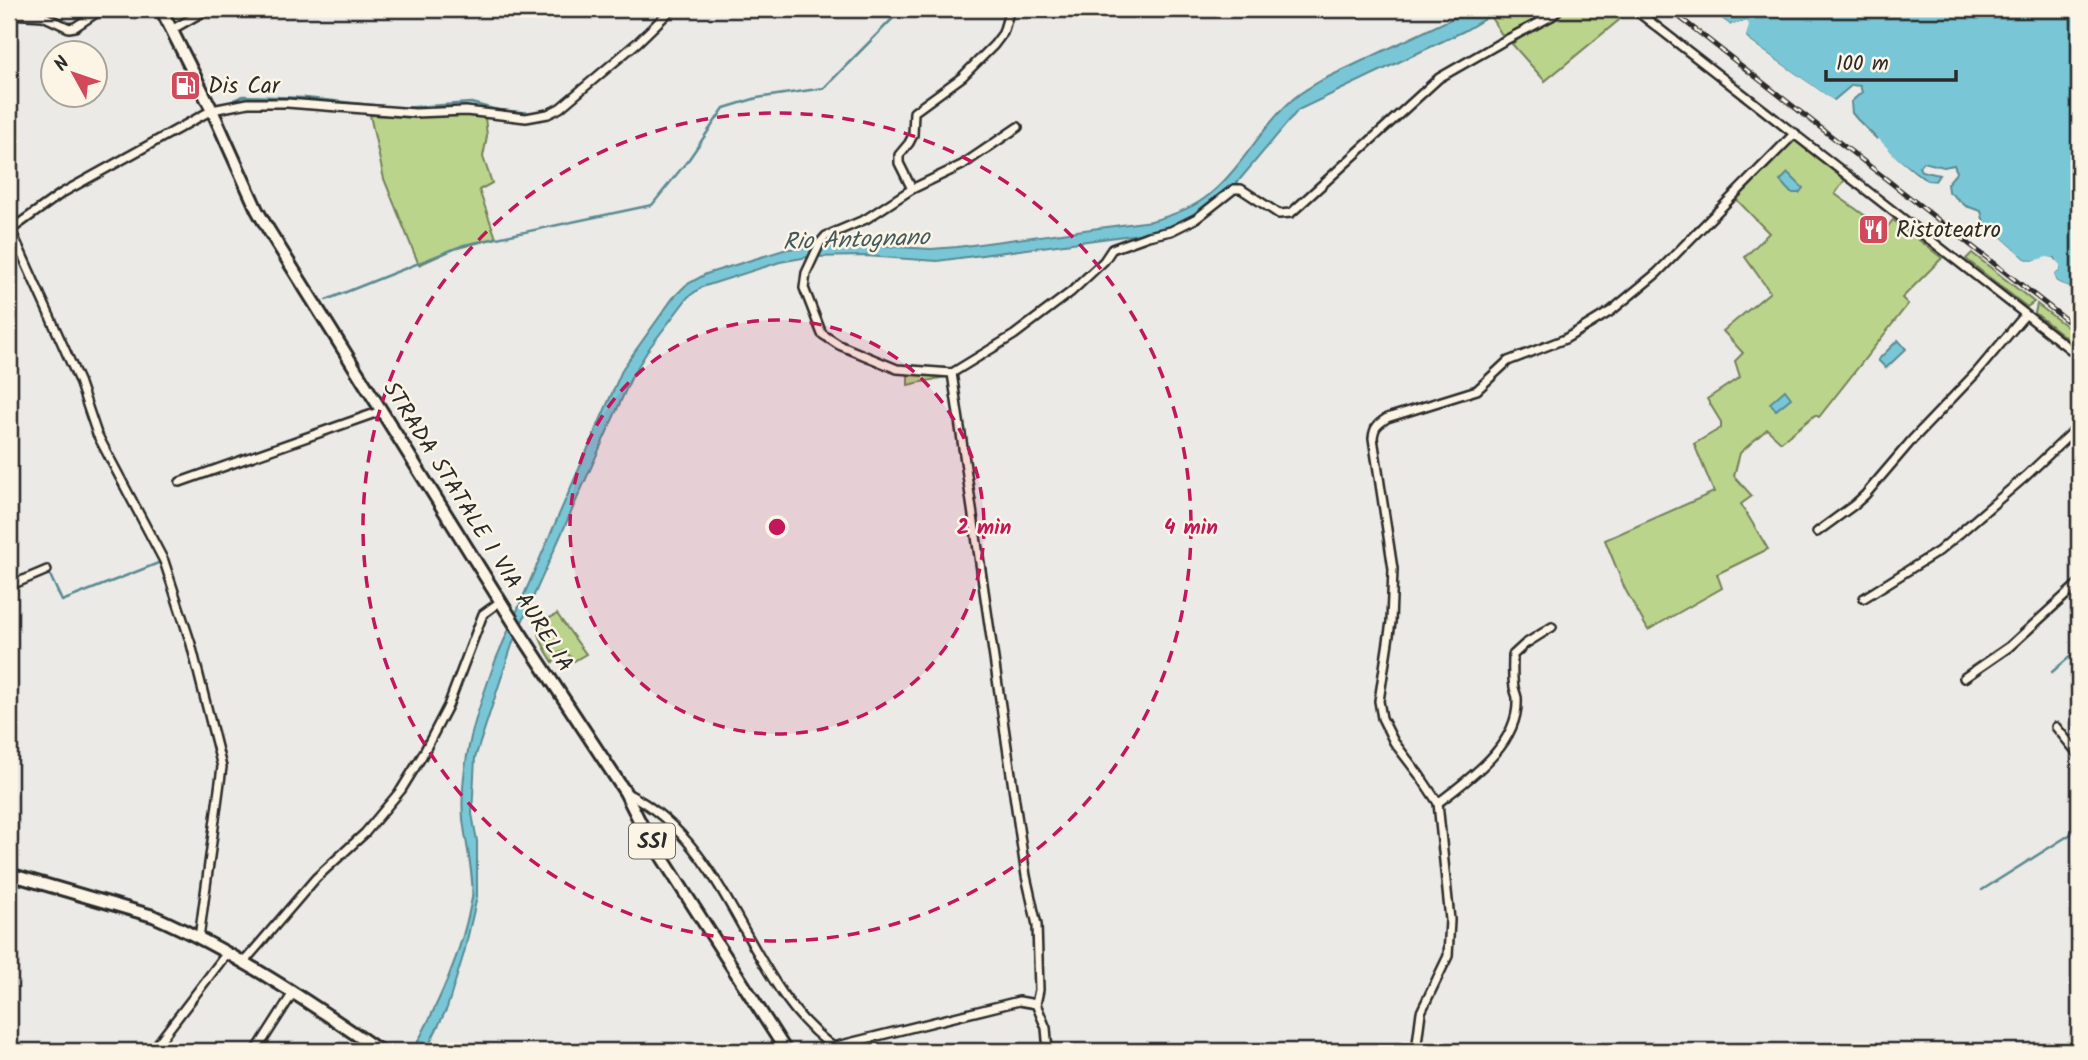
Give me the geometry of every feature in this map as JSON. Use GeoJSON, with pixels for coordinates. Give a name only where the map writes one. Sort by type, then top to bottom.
{"type":"FeatureCollection","features":[{"type":"Feature","properties":{"kind":"main road","name":"STRADA STATALE 1 VIA AURELIA"},"geometry":{"type":"LineString","coordinates":[[161,9],[212,110],[257,210],[519,631],[625,792],[642,826],[786,1051]]}},
{"type":"Feature","properties":{"kind":"main road"},"geometry":{"type":"LineString","coordinates":[[9,874],[153,916],[243,962],[293,993],[367,1046],[380,1051]]}},
{"type":"Feature","properties":{"kind":"street"},"geometry":{"type":"LineString","coordinates":[[9,14],[43,16],[69,28],[75,27],[102,9]]}},
{"type":"Feature","properties":{"kind":"street"},"geometry":{"type":"LineString","coordinates":[[173,29],[208,9]]}},
{"type":"Feature","properties":{"kind":"street"},"geometry":{"type":"LineString","coordinates":[[199,938],[222,767],[194,656],[164,561],[97,433],[79,381],[10,231],[62,193],[212,110],[262,102],[415,113],[466,111],[539,117],[560,108],[638,42],[672,9]]}},
{"type":"Feature","properties":{"kind":"street"},"geometry":{"type":"LineString","coordinates":[[912,189],[899,163],[899,155],[913,135],[914,112],[962,77],[994,45],[1003,33],[1010,9]]}},
{"type":"Feature","properties":{"kind":"street"},"geometry":{"type":"LineString","coordinates":[[1018,127],[962,165],[912,189],[866,219],[827,236],[820,243],[806,273],[804,288],[822,334],[839,345],[897,369],[952,373],[1007,340],[1071,292],[1104,261],[1112,249],[1171,231],[1197,218],[1234,189],[1241,189],[1279,214],[1291,214],[1439,78],[1552,16],[1559,9]]}},
{"type":"Feature","properties":{"kind":"street"},"geometry":{"type":"LineString","coordinates":[[1634,9],[2079,356]]}},
{"type":"Feature","properties":{"kind":"street"},"geometry":{"type":"LineString","coordinates":[[1416,1051],[1421,1012],[1449,950],[1450,920],[1442,821],[1438,803],[1394,742],[1382,718],[1379,701],[1391,622],[1393,569],[1374,430],[1387,418],[1477,390],[1501,365],[1565,339],[1611,311],[1657,273],[1795,134]]}},
{"type":"Feature","properties":{"kind":"street"},"geometry":{"type":"LineString","coordinates":[[1816,532],[1865,495],[2025,315]]}},
{"type":"Feature","properties":{"kind":"street"},"geometry":{"type":"LineString","coordinates":[[952,373],[1026,876],[1037,925],[1039,990],[1036,1004],[1046,1028],[1048,1051]]}},
{"type":"Feature","properties":{"kind":"street"},"geometry":{"type":"LineString","coordinates":[[180,482],[381,411]]}},
{"type":"Feature","properties":{"kind":"street"},"geometry":{"type":"LineString","coordinates":[[1864,598],[1939,551],[2079,426]]}},
{"type":"Feature","properties":{"kind":"street"},"geometry":{"type":"LineString","coordinates":[[9,586],[47,570]]}},
{"type":"Feature","properties":{"kind":"street"},"geometry":{"type":"LineString","coordinates":[[1965,678],[2008,647],[2079,583]]}},
{"type":"Feature","properties":{"kind":"street"},"geometry":{"type":"LineString","coordinates":[[243,962],[316,878],[365,833],[401,790],[448,706],[483,614],[502,603]]}},
{"type":"Feature","properties":{"kind":"street"},"geometry":{"type":"LineString","coordinates":[[1438,803],[1471,777],[1503,744],[1513,718],[1517,697],[1514,688],[1513,655],[1552,627]]}},
{"type":"Feature","properties":{"kind":"street"},"geometry":{"type":"LineString","coordinates":[[2056,727],[2079,755]]}},
{"type":"Feature","properties":{"kind":"street"},"geometry":{"type":"LineString","coordinates":[[625,792],[642,801],[673,827],[707,866],[784,995],[808,1024],[836,1049],[1018,1001],[1036,1004]]}},
{"type":"Feature","properties":{"kind":"street"},"geometry":{"type":"LineString","coordinates":[[152,1051],[227,953]]}},
{"type":"Feature","properties":{"kind":"street"},"geometry":{"type":"LineString","coordinates":[[256,1051],[293,993]]}},
{"type":"Feature","properties":{"kind":"green space"},"geometry":{"type":"Polygon","coordinates":[[[1501,9],[1543,9],[1549,15],[1504,38],[1490,16],[1501,9]]]}},
{"type":"Feature","properties":{"kind":"green space"},"geometry":{"type":"Polygon","coordinates":[[[1562,9],[1630,11],[1545,81],[1512,44],[1562,9]]]}},
{"type":"Feature","properties":{"kind":"green space"},"geometry":{"type":"Polygon","coordinates":[[[465,114],[485,117],[487,136],[483,157],[492,183],[479,190],[496,238],[454,249],[419,265],[384,179],[370,115],[413,117],[465,114]]]}},
{"type":"Feature","properties":{"kind":"green space"},"geometry":{"type":"Polygon","coordinates":[[[1795,138],[1846,178],[1835,194],[1885,230],[1893,220],[1942,258],[1902,298],[1908,304],[1819,417],[1815,415],[1781,442],[1767,429],[1740,453],[1734,476],[1752,496],[1741,504],[1768,549],[1717,574],[1722,588],[1648,630],[1625,589],[1605,540],[1714,492],[1694,444],[1721,428],[1721,422],[1707,399],[1740,377],[1735,361],[1743,353],[1723,331],[1770,292],[1745,257],[1769,233],[1735,198],[1795,138]]]}},
{"type":"Feature","properties":{"kind":"green space"},"geometry":{"type":"Polygon","coordinates":[[[1972,253],[2034,302],[2027,307],[1966,259],[1972,253]]]}},
{"type":"Feature","properties":{"kind":"green space"},"geometry":{"type":"Polygon","coordinates":[[[2037,304],[2079,336],[2079,348],[2035,313],[2037,304]]]}},
{"type":"Feature","properties":{"kind":"green space"},"geometry":{"type":"Polygon","coordinates":[[[908,375],[945,377],[908,385],[908,375]]]}},
{"type":"Feature","properties":{"kind":"green space"},"geometry":{"type":"Polygon","coordinates":[[[557,614],[586,654],[574,661],[565,651],[558,653],[553,662],[540,637],[541,623],[557,614]]]}},
{"type":"Feature","properties":{"kind":"water"},"geometry":{"type":"Polygon","coordinates":[[[1472,9],[1501,9],[1464,31],[1298,110],[1236,184],[1197,216],[1162,231],[937,261],[865,256],[808,257],[780,262],[702,287],[688,297],[632,376],[513,642],[475,758],[472,814],[477,841],[477,897],[464,953],[447,1008],[426,1051],[413,1051],[448,977],[468,918],[473,890],[463,819],[464,778],[476,718],[496,659],[623,368],[673,298],[686,285],[706,274],[787,249],[865,245],[931,249],[957,247],[1151,221],[1172,215],[1199,202],[1217,188],[1269,124],[1302,92],[1472,9]]]}},
{"type":"Feature","properties":{"kind":"water"},"geometry":{"type":"Polygon","coordinates":[[[1708,9],[2079,9],[2079,295],[2075,290],[2057,282],[2053,275],[2060,270],[2055,258],[2032,261],[2025,259],[1984,223],[1981,211],[1966,206],[1948,191],[1947,184],[1957,172],[1954,165],[1944,167],[1923,162],[1919,167],[1921,171],[1939,175],[1935,181],[1927,181],[1896,158],[1852,113],[1851,102],[1862,92],[1860,86],[1852,85],[1833,101],[1752,43],[1746,37],[1747,21],[1730,25],[1708,9]]]}},
{"type":"Feature","properties":{"kind":"water"},"geometry":{"type":"Polygon","coordinates":[[[1788,173],[1803,188],[1799,193],[1791,193],[1780,181],[1788,173]]]}},
{"type":"Feature","properties":{"kind":"water"},"geometry":{"type":"Polygon","coordinates":[[[1898,340],[1906,349],[1886,368],[1878,360],[1898,340]]]}},
{"type":"Feature","properties":{"kind":"water"},"geometry":{"type":"Polygon","coordinates":[[[1785,390],[1791,398],[1776,410],[1770,403],[1785,390]]]}},
{"type":"Feature","properties":{"kind":"pier"},"geometry":{"type":"Polygon","coordinates":[[[1705,9],[1730,25],[1747,21],[1749,25],[1746,37],[1752,43],[1837,103],[1829,103],[1749,46],[1743,37],[1745,24],[1729,28],[1705,9]]]}},
{"type":"Feature","properties":{"kind":"pier"},"geometry":{"type":"Polygon","coordinates":[[[1878,138],[1921,178],[1939,182],[1927,185],[1919,181],[1894,160],[1876,141],[1878,138]]]}},
{"type":"Feature","properties":{"kind":"pier"},"geometry":{"type":"Polygon","coordinates":[[[1994,231],[2025,259],[2032,261],[2054,258],[2060,265],[2060,270],[2054,275],[2057,282],[2072,288],[2079,298],[2054,284],[2050,274],[2056,266],[2053,261],[2032,265],[2024,262],[1989,232],[1994,231]]]}},
{"type":"Feature","properties":{"kind":"waterway"},"geometry":{"type":"LineString","coordinates":[[326,300],[464,245],[652,205],[689,159],[724,108],[757,98],[824,88],[902,9]]}},
{"type":"Feature","properties":{"kind":"waterway"},"geometry":{"type":"LineString","coordinates":[[234,100],[243,96],[305,98],[401,108],[471,103],[497,110],[532,113]]}},
{"type":"Feature","properties":{"kind":"waterway"},"geometry":{"type":"LineString","coordinates":[[164,132],[182,122]]}},
{"type":"Feature","properties":{"kind":"waterway"},"geometry":{"type":"LineString","coordinates":[[9,226],[39,205]]}},
{"type":"Feature","properties":{"kind":"waterway"},"geometry":{"type":"LineString","coordinates":[[78,389],[87,419]]}},
{"type":"Feature","properties":{"kind":"waterway"},"geometry":{"type":"LineString","coordinates":[[113,474],[153,547]]}},
{"type":"Feature","properties":{"kind":"waterway"},"geometry":{"type":"LineString","coordinates":[[49,573],[62,601],[161,562]]}},
{"type":"Feature","properties":{"kind":"waterway"},"geometry":{"type":"LineString","coordinates":[[2052,672],[2079,649]]}},
{"type":"Feature","properties":{"kind":"waterway"},"geometry":{"type":"LineString","coordinates":[[1982,890],[2079,829]]}},
{"type":"Feature","properties":{"kind":"railway"},"geometry":{"type":"LineString","coordinates":[[1669,9],[2079,330]]}},
{"type":"Feature","properties":{"kind":"place","name":"Dis Car"},"geometry":{"type":"Point","coordinates":[185,85]}},
{"type":"Feature","properties":{"kind":"place","name":"Ristoteatro"},"geometry":{"type":"Point","coordinates":[1873,229]}},
{"type":"Feature","properties":{"kind":"water label","name":"Rio Antognano"},"geometry":{"type":"Point","coordinates":[856,239]}}]}
